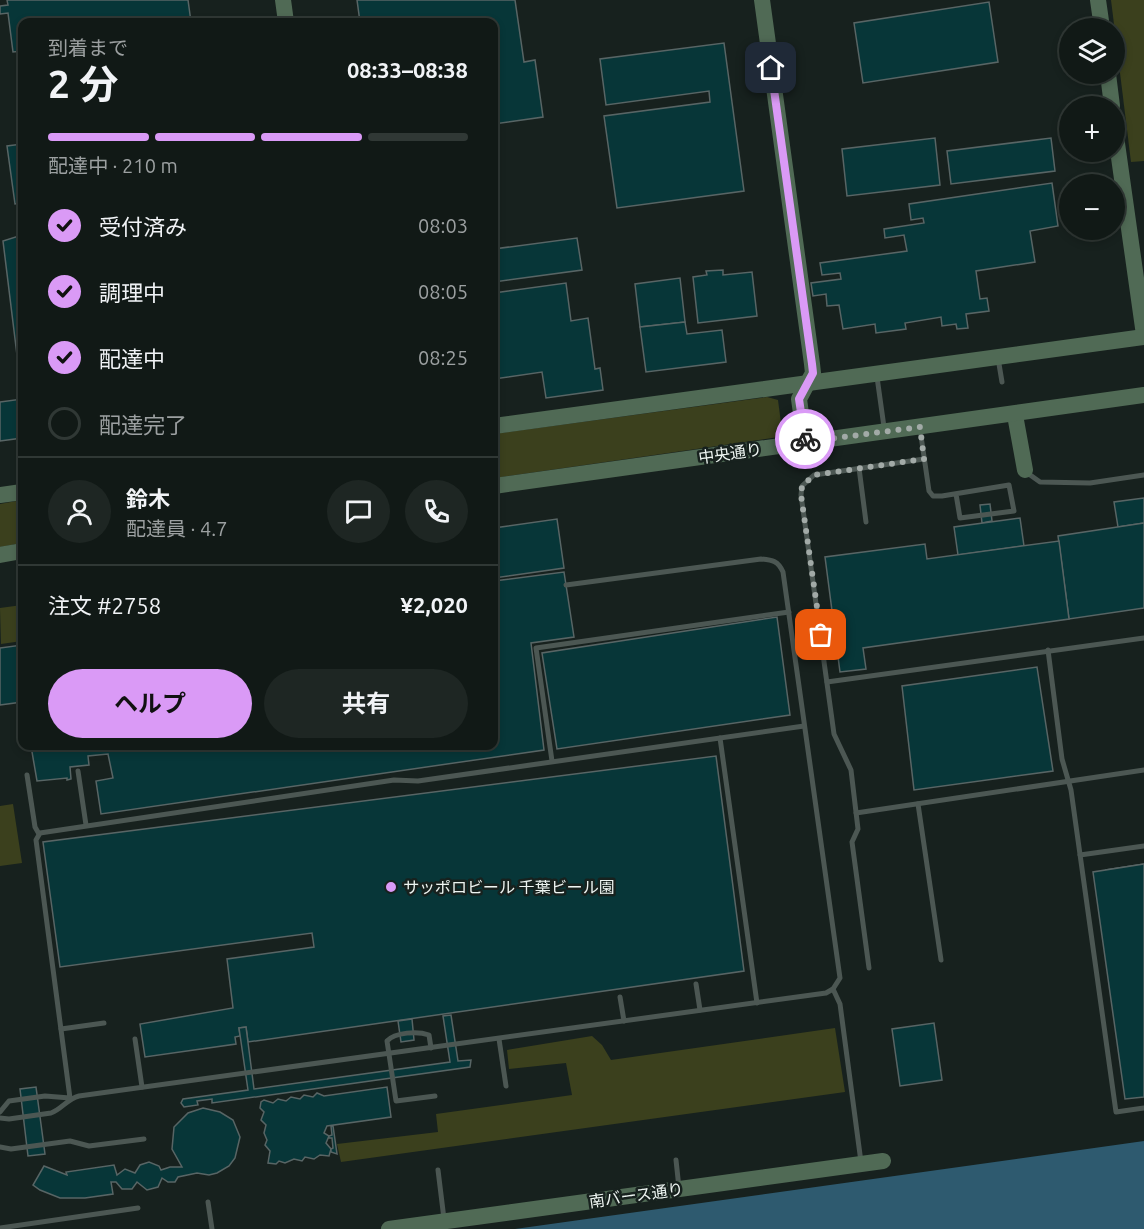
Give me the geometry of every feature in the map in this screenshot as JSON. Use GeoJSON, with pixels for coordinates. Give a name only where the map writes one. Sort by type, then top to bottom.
{"type":"FeatureCollection","features":[{"type":"Feature","properties":{"kind":"street"},"geometry":{"type":"LineString","coordinates":[[283,0],[285,18]]}},
{"type":"Feature","properties":{"kind":"street"},"geometry":{"type":"LineString","coordinates":[[762,0],[813,373],[799,399],[805,442]]}},
{"type":"Feature","properties":{"kind":"street"},"geometry":{"type":"LineString","coordinates":[[1098,0],[1100,18]]}},
{"type":"Feature","properties":{"kind":"street"},"geometry":{"type":"LineString","coordinates":[[498,425],[1144,336],[1120,162]]}},
{"type":"Feature","properties":{"kind":"street","name":"中央通り"},"geometry":{"type":"LineString","coordinates":[[498,485],[1015,415],[1144,395]]}},
{"type":"Feature","properties":{"kind":"street"},"geometry":{"type":"LineString","coordinates":[[1015,415],[1025,471]]}},
{"type":"Feature","properties":{"kind":"street"},"geometry":{"type":"LineString","coordinates":[[0,495],[18,493]]}},
{"type":"Feature","properties":{"kind":"street"},"geometry":{"type":"LineString","coordinates":[[0,555],[18,552]]}},
{"type":"Feature","properties":{"kind":"street","name":"南バース通り"},"geometry":{"type":"LineString","coordinates":[[390,1229],[883,1161]]}},
{"type":"Feature","properties":{"kind":"lane"},"geometry":{"type":"LineString","coordinates":[[998,356],[1002,382]]}},
{"type":"Feature","properties":{"kind":"lane"},"geometry":{"type":"LineString","coordinates":[[876,373],[885,432]]}},
{"type":"Feature","properties":{"kind":"lane"},"geometry":{"type":"LineString","coordinates":[[920,427],[931,494],[942,496],[1009,486],[1014,511],[960,518],[956,494]]}},
{"type":"Feature","properties":{"kind":"lane"},"geometry":{"type":"LineString","coordinates":[[869,968],[852,842],[858,829],[851,770],[834,734],[801,495],[802,486],[814,475],[924,459]]}},
{"type":"Feature","properties":{"kind":"lane"},"geometry":{"type":"LineString","coordinates":[[859,468],[866,522]]}},
{"type":"Feature","properties":{"kind":"lane"},"geometry":{"type":"LineString","coordinates":[[1025,471],[1040,483],[1089,483],[1144,475]]}},
{"type":"Feature","properties":{"kind":"lane"},"geometry":{"type":"LineString","coordinates":[[0,1112],[9,1101],[45,1096],[70,1098],[624,1022],[826,993],[833,989],[840,978],[789,612],[780,565],[773,560],[761,559],[566,585]]}},
{"type":"Feature","properties":{"kind":"lane"},"geometry":{"type":"LineString","coordinates":[[552,761],[536,648],[789,612]]}},
{"type":"Feature","properties":{"kind":"lane"},"geometry":{"type":"LineString","coordinates":[[827,682],[1144,638]]}},
{"type":"Feature","properties":{"kind":"lane"},"geometry":{"type":"LineString","coordinates":[[1048,650],[1062,759],[1069,782],[1116,1112],[1144,1108]]}},
{"type":"Feature","properties":{"kind":"lane"},"geometry":{"type":"LineString","coordinates":[[39,834],[86,825],[394,780],[418,781],[804,726]]}},
{"type":"Feature","properties":{"kind":"lane"},"geometry":{"type":"LineString","coordinates":[[720,738],[756,1003]]}},
{"type":"Feature","properties":{"kind":"lane"},"geometry":{"type":"LineString","coordinates":[[856,813],[1144,770]]}},
{"type":"Feature","properties":{"kind":"lane"},"geometry":{"type":"LineString","coordinates":[[78,771],[86,825]]}},
{"type":"Feature","properties":{"kind":"lane"},"geometry":{"type":"LineString","coordinates":[[27,775],[35,827],[39,834]]}},
{"type":"Feature","properties":{"kind":"lane"},"geometry":{"type":"LineString","coordinates":[[918,804],[940,960]]}},
{"type":"Feature","properties":{"kind":"lane"},"geometry":{"type":"LineString","coordinates":[[39,834],[36,840],[70,1098]]}},
{"type":"Feature","properties":{"kind":"lane"},"geometry":{"type":"LineString","coordinates":[[1080,855],[1144,846]]}},
{"type":"Feature","properties":{"kind":"lane"},"geometry":{"type":"LineString","coordinates":[[696,984],[700,1010]]}},
{"type":"Feature","properties":{"kind":"lane"},"geometry":{"type":"LineString","coordinates":[[833,989],[840,1004],[861,1164]]}},
{"type":"Feature","properties":{"kind":"lane"},"geometry":{"type":"LineString","coordinates":[[620,997],[624,1022]]}},
{"type":"Feature","properties":{"kind":"lane"},"geometry":{"type":"LineString","coordinates":[[61,1029],[104,1023]]}},
{"type":"Feature","properties":{"kind":"lane"},"geometry":{"type":"LineString","coordinates":[[431,1048],[429,1035],[421,1032],[392,1036],[387,1041],[396,1101],[435,1096]]}},
{"type":"Feature","properties":{"kind":"lane"},"geometry":{"type":"LineString","coordinates":[[135,1039],[142,1087]]}},
{"type":"Feature","properties":{"kind":"lane"},"geometry":{"type":"LineString","coordinates":[[499,1039],[507,1086]]}},
{"type":"Feature","properties":{"kind":"lane"},"geometry":{"type":"LineString","coordinates":[[0,1118],[9,1119],[51,1113],[70,1098]]}},
{"type":"Feature","properties":{"kind":"lane"},"geometry":{"type":"LineString","coordinates":[[0,1147],[11,1149],[70,1141],[89,1146],[144,1139]]}},
{"type":"Feature","properties":{"kind":"lane"},"geometry":{"type":"LineString","coordinates":[[676,1160],[680,1189]]}},
{"type":"Feature","properties":{"kind":"lane"},"geometry":{"type":"LineString","coordinates":[[438,1170],[445,1221]]}},
{"type":"Feature","properties":{"kind":"lane"},"geometry":{"type":"LineString","coordinates":[[208,1202],[212,1229]]}},
{"type":"Feature","properties":{"kind":"lane"},"geometry":{"type":"LineString","coordinates":[[0,1227],[138,1208]]}},
{"type":"Feature","properties":{"kind":"green space"},"geometry":{"type":"Polygon","coordinates":[[[1111,0],[1144,0],[1144,161],[1131,162],[1125,96],[1123,96],[1121,84],[1125,84],[1125,18],[1113,18],[1111,0]]]}},
{"type":"Feature","properties":{"kind":"green space"},"geometry":{"type":"Polygon","coordinates":[[[767,397],[778,400],[782,431],[779,437],[498,477],[498,433],[767,397]]]}},
{"type":"Feature","properties":{"kind":"green space"},"geometry":{"type":"Polygon","coordinates":[[[18,501],[18,544],[0,547],[0,504],[18,501]]]}},
{"type":"Feature","properties":{"kind":"green space"},"geometry":{"type":"Polygon","coordinates":[[[18,606],[18,642],[1,644],[0,608],[18,606]]]}},
{"type":"Feature","properties":{"kind":"green space"},"geometry":{"type":"Polygon","coordinates":[[[13,804],[22,863],[0,866],[0,806],[13,804]]]}},
{"type":"Feature","properties":{"kind":"green space"},"geometry":{"type":"Polygon","coordinates":[[[835,1028],[845,1092],[341,1162],[337,1144],[438,1132],[436,1114],[572,1095],[566,1063],[509,1069],[507,1050],[592,1036],[602,1045],[611,1060],[835,1028]]]}},
{"type":"Feature","properties":{"kind":"water"},"geometry":{"type":"Polygon","coordinates":[[[1144,1141],[1144,1229],[515,1229],[1144,1141]]]}},
{"type":"Feature","properties":{"kind":"building"},"geometry":{"type":"Polygon","coordinates":[[[7,0],[188,0],[190,18],[18,18],[18,51],[13,52],[8,13],[0,14],[0,6],[8,5],[7,0]]]}},
{"type":"Feature","properties":{"kind":"building"},"geometry":{"type":"Polygon","coordinates":[[[357,0],[515,0],[524,62],[535,60],[543,117],[498,123],[498,18],[359,18],[357,0]]]}},
{"type":"Feature","properties":{"kind":"building"},"geometry":{"type":"Polygon","coordinates":[[[989,2],[998,62],[863,83],[854,23],[989,2]]]}},
{"type":"Feature","properties":{"kind":"building"},"geometry":{"type":"Polygon","coordinates":[[[724,43],[744,191],[617,208],[604,116],[710,102],[709,91],[606,105],[600,59],[724,43]]]}},
{"type":"Feature","properties":{"kind":"building"},"geometry":{"type":"Polygon","coordinates":[[[935,138],[940,185],[847,196],[842,149],[935,138]]]}},
{"type":"Feature","properties":{"kind":"building"},"geometry":{"type":"Polygon","coordinates":[[[1051,138],[1055,171],[951,184],[947,151],[1051,138]]]}},
{"type":"Feature","properties":{"kind":"building"},"geometry":{"type":"Polygon","coordinates":[[[18,145],[18,204],[15,204],[7,146],[18,145]]]}},
{"type":"Feature","properties":{"kind":"building"},"geometry":{"type":"Polygon","coordinates":[[[1052,183],[1058,226],[1030,231],[1035,262],[976,271],[980,299],[987,298],[989,311],[966,314],[968,328],[957,329],[956,324],[942,326],[941,317],[905,323],[906,329],[876,333],[875,324],[843,329],[839,305],[827,306],[826,294],[813,296],[811,283],[841,279],[840,273],[822,275],[820,263],[907,251],[904,235],[885,238],[884,229],[924,223],[923,218],[911,220],[909,204],[1052,183]]]}},
{"type":"Feature","properties":{"kind":"building"},"geometry":{"type":"Polygon","coordinates":[[[18,236],[18,363],[3,241],[18,236]]]}},
{"type":"Feature","properties":{"kind":"building"},"geometry":{"type":"Polygon","coordinates":[[[577,238],[582,270],[498,281],[498,248],[577,238]]]}},
{"type":"Feature","properties":{"kind":"building"},"geometry":{"type":"Polygon","coordinates":[[[723,270],[723,275],[752,272],[757,316],[698,323],[693,277],[707,275],[706,271],[723,270]]]}},
{"type":"Feature","properties":{"kind":"building"},"geometry":{"type":"Polygon","coordinates":[[[680,278],[685,322],[640,327],[635,284],[680,278]]]}},
{"type":"Feature","properties":{"kind":"building"},"geometry":{"type":"Polygon","coordinates":[[[566,283],[571,321],[588,318],[595,369],[600,368],[603,390],[546,398],[542,372],[498,378],[498,292],[566,283]]]}},
{"type":"Feature","properties":{"kind":"building"},"geometry":{"type":"Polygon","coordinates":[[[685,322],[687,334],[722,330],[726,362],[646,372],[640,327],[685,322]]]}},
{"type":"Feature","properties":{"kind":"building"},"geometry":{"type":"Polygon","coordinates":[[[18,400],[18,439],[0,441],[0,402],[18,400]]]}},
{"type":"Feature","properties":{"kind":"building"},"geometry":{"type":"Polygon","coordinates":[[[1144,498],[1144,523],[1118,527],[1114,502],[1144,498]]]}},
{"type":"Feature","properties":{"kind":"building"},"geometry":{"type":"Polygon","coordinates":[[[990,504],[992,521],[982,523],[980,505],[990,504]]]}},
{"type":"Feature","properties":{"kind":"building"},"geometry":{"type":"Polygon","coordinates":[[[1020,518],[1024,546],[958,555],[954,527],[1020,518]]]}},
{"type":"Feature","properties":{"kind":"building"},"geometry":{"type":"Polygon","coordinates":[[[557,519],[564,568],[498,577],[498,527],[557,519]]]}},
{"type":"Feature","properties":{"kind":"building"},"geometry":{"type":"Polygon","coordinates":[[[1144,523],[1144,608],[1069,619],[1058,536],[1144,523]]]}},
{"type":"Feature","properties":{"kind":"building"},"geometry":{"type":"Polygon","coordinates":[[[1059,541],[1069,619],[863,648],[866,669],[840,672],[825,557],[925,544],[927,559],[1059,541]]]}},
{"type":"Feature","properties":{"kind":"building"},"geometry":{"type":"Polygon","coordinates":[[[564,572],[574,637],[531,643],[544,750],[101,814],[96,781],[113,778],[108,754],[88,756],[89,765],[70,767],[71,779],[37,781],[32,750],[498,750],[498,580],[564,572]]]}},
{"type":"Feature","properties":{"kind":"building"},"geometry":{"type":"Polygon","coordinates":[[[777,617],[790,715],[557,749],[542,653],[777,617]]]}},
{"type":"Feature","properties":{"kind":"building"},"geometry":{"type":"Polygon","coordinates":[[[18,646],[18,703],[0,705],[0,648],[18,646]]]}},
{"type":"Feature","properties":{"kind":"building"},"geometry":{"type":"Polygon","coordinates":[[[1037,667],[1053,771],[914,790],[902,686],[1037,667]]]}},
{"type":"Feature","properties":{"kind":"building","name":"サッポロビール 千葉ビール園"},"geometry":{"type":"Polygon","coordinates":[[[716,756],[744,971],[248,1042],[246,1027],[239,1028],[240,1036],[235,1037],[236,1044],[145,1057],[140,1024],[233,1008],[227,959],[314,947],[312,933],[60,967],[43,842],[716,756]]]}},
{"type":"Feature","properties":{"kind":"building"},"geometry":{"type":"Polygon","coordinates":[[[1144,864],[1144,1083],[1134,1084],[1106,870],[1144,864]]]}},
{"type":"Feature","properties":{"kind":"building"},"geometry":{"type":"Polygon","coordinates":[[[1144,864],[1144,1097],[1125,1099],[1093,872],[1144,864]]]}},
{"type":"Feature","properties":{"kind":"building"},"geometry":{"type":"Polygon","coordinates":[[[451,1015],[458,1061],[471,1060],[470,1067],[212,1103],[212,1099],[197,1101],[198,1105],[184,1107],[181,1103],[183,1099],[248,1090],[239,1028],[246,1027],[254,1089],[450,1062],[443,1016],[451,1015]]]}},
{"type":"Feature","properties":{"kind":"building"},"geometry":{"type":"Polygon","coordinates":[[[412,1019],[414,1040],[401,1042],[398,1021],[412,1019]]]}},
{"type":"Feature","properties":{"kind":"building"},"geometry":{"type":"Polygon","coordinates":[[[934,1023],[942,1080],[900,1086],[892,1029],[934,1023]]]}},
{"type":"Feature","properties":{"kind":"building"},"geometry":{"type":"Polygon","coordinates":[[[36,1087],[45,1154],[28,1156],[20,1089],[36,1087]]]}},
{"type":"Feature","properties":{"kind":"building"},"geometry":{"type":"Polygon","coordinates":[[[387,1087],[391,1117],[327,1126],[324,1133],[329,1136],[326,1143],[331,1149],[329,1156],[320,1155],[314,1159],[305,1157],[302,1161],[294,1159],[285,1163],[279,1161],[276,1164],[268,1163],[270,1151],[265,1145],[266,1125],[261,1120],[264,1112],[260,1108],[264,1100],[273,1103],[278,1099],[286,1101],[291,1097],[300,1099],[304,1095],[313,1097],[317,1093],[324,1096],[387,1087]]]}},
{"type":"Feature","properties":{"kind":"building"},"geometry":{"type":"Polygon","coordinates":[[[203,1108],[220,1112],[233,1120],[240,1137],[235,1158],[229,1166],[217,1173],[209,1175],[197,1173],[178,1177],[175,1182],[168,1182],[162,1178],[158,1187],[147,1190],[137,1182],[132,1189],[122,1189],[116,1182],[111,1182],[113,1194],[85,1198],[60,1198],[33,1185],[44,1166],[67,1175],[66,1172],[114,1165],[117,1175],[125,1169],[135,1173],[140,1165],[149,1162],[159,1166],[161,1170],[182,1167],[172,1149],[174,1127],[188,1113],[203,1108]]]}},
{"type":"Feature","properties":{"kind":"building"},"geometry":{"type":"Polygon","coordinates":[[[331,1126],[333,1126],[337,1154],[331,1152],[332,1138],[329,1136],[332,1135],[331,1126]]]}},
{"type":"Feature","properties":{"kind":"way so far"},"geometry":{"type":"LineString","coordinates":[[805,439],[805,442],[920,427],[924,459],[814,475],[802,486],[801,495],[821,635]]}},
{"type":"Feature","properties":{"kind":"place","name":"サッポロビール 千葉ビール園"},"geometry":{"type":"Point","coordinates":[391,887]}},
{"type":"Feature","properties":{"kind":"route"},"geometry":{"type":"LineString","coordinates":[[771,68],[813,373],[799,399],[805,439]]}}]}
